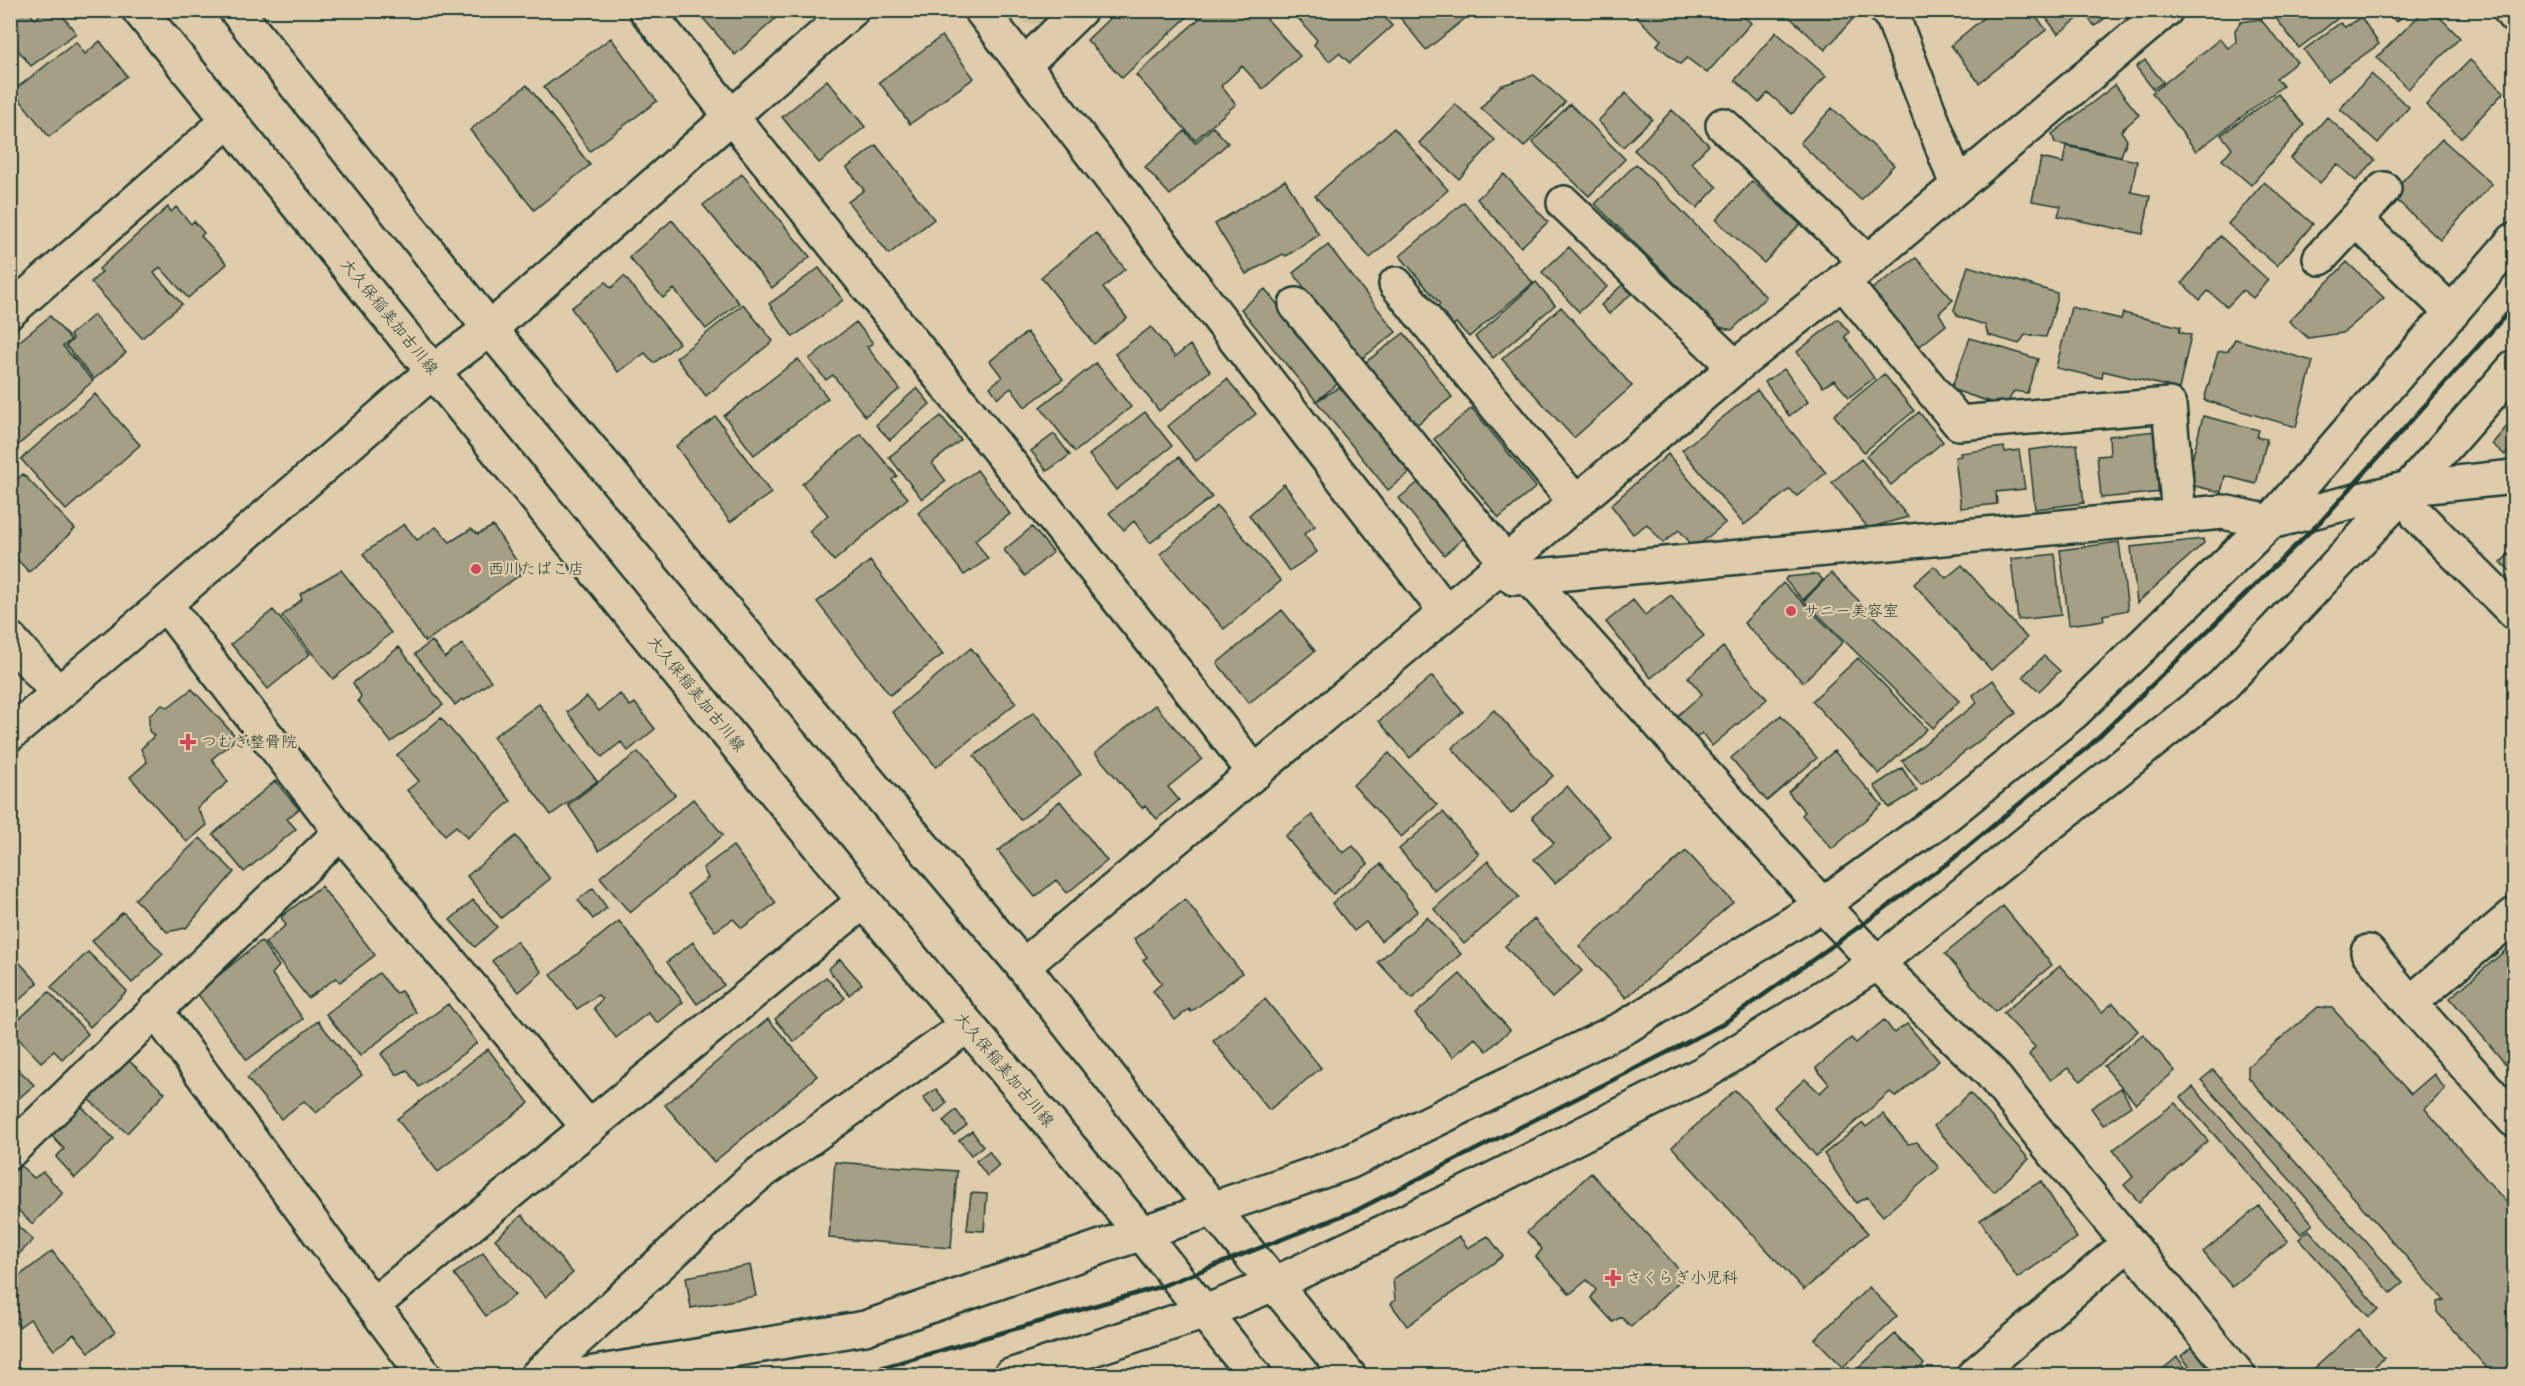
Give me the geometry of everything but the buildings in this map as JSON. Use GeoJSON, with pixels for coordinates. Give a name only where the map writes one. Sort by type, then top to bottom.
{"type":"FeatureCollection","features":[{"type":"Feature","properties":{"kind":"street","name":"大久保稲美加古川線"},"geometry":{"type":"LineString","coordinates":[[139,10],[864,901],[1143,1235],[1255,1376]]}},
{"type":"Feature","properties":{"kind":"street"},"geometry":{"type":"LineString","coordinates":[[236,10],[490,328],[1023,966],[1213,1209],[1350,1376]]}},
{"type":"Feature","properties":{"kind":"street"},"geometry":{"type":"LineString","coordinates":[[646,10],[1255,773]]}},
{"type":"Feature","properties":{"kind":"street"},"geometry":{"type":"LineString","coordinates":[[10,734],[165,604],[433,371],[490,328],[852,10]]}},
{"type":"Feature","properties":{"kind":"street"},"geometry":{"type":"LineString","coordinates":[[981,10],[1446,612]]}},
{"type":"Feature","properties":{"kind":"street"},"geometry":{"type":"LineString","coordinates":[[1024,65],[1080,10]]}},
{"type":"Feature","properties":{"kind":"street"},"geometry":{"type":"LineString","coordinates":[[1886,10],[1893,18],[1957,185]]}},
{"type":"Feature","properties":{"kind":"street"},"geometry":{"type":"LineString","coordinates":[[1023,966],[1446,612],[1507,573],[1576,503],[1735,367],[1855,271],[2166,10]]}},
{"type":"Feature","properties":{"kind":"street"},"geometry":{"type":"LineString","coordinates":[[2510,10],[2514,16]]}},
{"type":"Feature","properties":{"kind":"street"},"geometry":{"type":"LineString","coordinates":[[11,311],[229,120]]}},
{"type":"Feature","properties":{"kind":"street"},"geometry":{"type":"LineString","coordinates":[[1722,125],[1855,271],[1959,423],[2169,405],[2179,516]]}},
{"type":"Feature","properties":{"kind":"street"},"geometry":{"type":"LineString","coordinates":[[2320,258],[2384,189]]}},
{"type":"Feature","properties":{"kind":"street"},"geometry":{"type":"LineString","coordinates":[[1564,203],[1735,367]]}},
{"type":"Feature","properties":{"kind":"street"},"geometry":{"type":"LineString","coordinates":[[2355,220],[2452,313]]}},
{"type":"Feature","properties":{"kind":"street"},"geometry":{"type":"LineString","coordinates":[[576,1376],[865,1328],[1143,1235],[1349,1162],[1627,1026],[1822,905],[1949,813],[2073,713],[2270,522],[2514,240]]}},
{"type":"Feature","properties":{"kind":"street"},"geometry":{"type":"LineString","coordinates":[[1396,284],[1576,503]]}},
{"type":"Feature","properties":{"kind":"street"},"geometry":{"type":"LineString","coordinates":[[1296,305],[1507,573],[1877,963],[1991,1073],[2239,1376]]}},
{"type":"Feature","properties":{"kind":"street"},"geometry":{"type":"LineString","coordinates":[[1010,1376],[1205,1312],[1274,1284],[1462,1195],[1704,1073],[1877,963],[2222,686],[2414,502],[2514,368]]}},
{"type":"Feature","properties":{"kind":"street"},"geometry":{"type":"LineString","coordinates":[[1507,573],[2223,512],[2270,522],[2414,502],[2514,477]]}},
{"type":"Feature","properties":{"kind":"street"},"geometry":{"type":"LineString","coordinates":[[2414,502],[2514,612]]}},
{"type":"Feature","properties":{"kind":"street"},"geometry":{"type":"LineString","coordinates":[[165,604],[341,832],[589,1128]]}},
{"type":"Feature","properties":{"kind":"street"},"geometry":{"type":"LineString","coordinates":[[10,639],[58,693]]}},
{"type":"Feature","properties":{"kind":"street"},"geometry":{"type":"LineString","coordinates":[[10,1150],[341,832]]}},
{"type":"Feature","properties":{"kind":"street"},"geometry":{"type":"LineString","coordinates":[[373,1305],[864,901]]}},
{"type":"Feature","properties":{"kind":"street"},"geometry":{"type":"LineString","coordinates":[[2410,1003],[2514,915]]}},
{"type":"Feature","properties":{"kind":"street"},"geometry":{"type":"LineString","coordinates":[[2368,952],[2514,1120]]}},
{"type":"Feature","properties":{"kind":"street"},"geometry":{"type":"LineString","coordinates":[[155,1010],[425,1376]]}},
{"type":"Feature","properties":{"kind":"street"},"geometry":{"type":"LineString","coordinates":[[537,1376],[755,1177],[967,1026]]}},
{"type":"Feature","properties":{"kind":"street"},"geometry":{"type":"LineString","coordinates":[[1973,1376],[2128,1243]]}},
{"type":"Feature","properties":{"kind":"shaded area"},"geometry":{"type":"Polygon","coordinates":[[[1016,11],[1062,11],[1050,23],[1026,24],[1016,11]]]}},
{"type":"Feature","properties":{"kind":"railway"},"geometry":{"type":"LineString","coordinates":[[845,1376],[874,1370],[1162,1286],[1357,1210],[1723,1024],[1948,863],[2089,746],[2323,519],[2514,306]]}},
{"type":"Feature","properties":{"kind":"place","name":"西川たばこ店"},"geometry":{"type":"Point","coordinates":[476,569]}},
{"type":"Feature","properties":{"kind":"place","name":"サニー美容室"},"geometry":{"type":"Point","coordinates":[1791,611]}},
{"type":"Feature","properties":{"kind":"place","name":"つむぎ整骨院"},"geometry":{"type":"Point","coordinates":[188,742]}},
{"type":"Feature","properties":{"kind":"place","name":"さくらぎ小児科"},"geometry":{"type":"Point","coordinates":[1613,1278]}}]}
